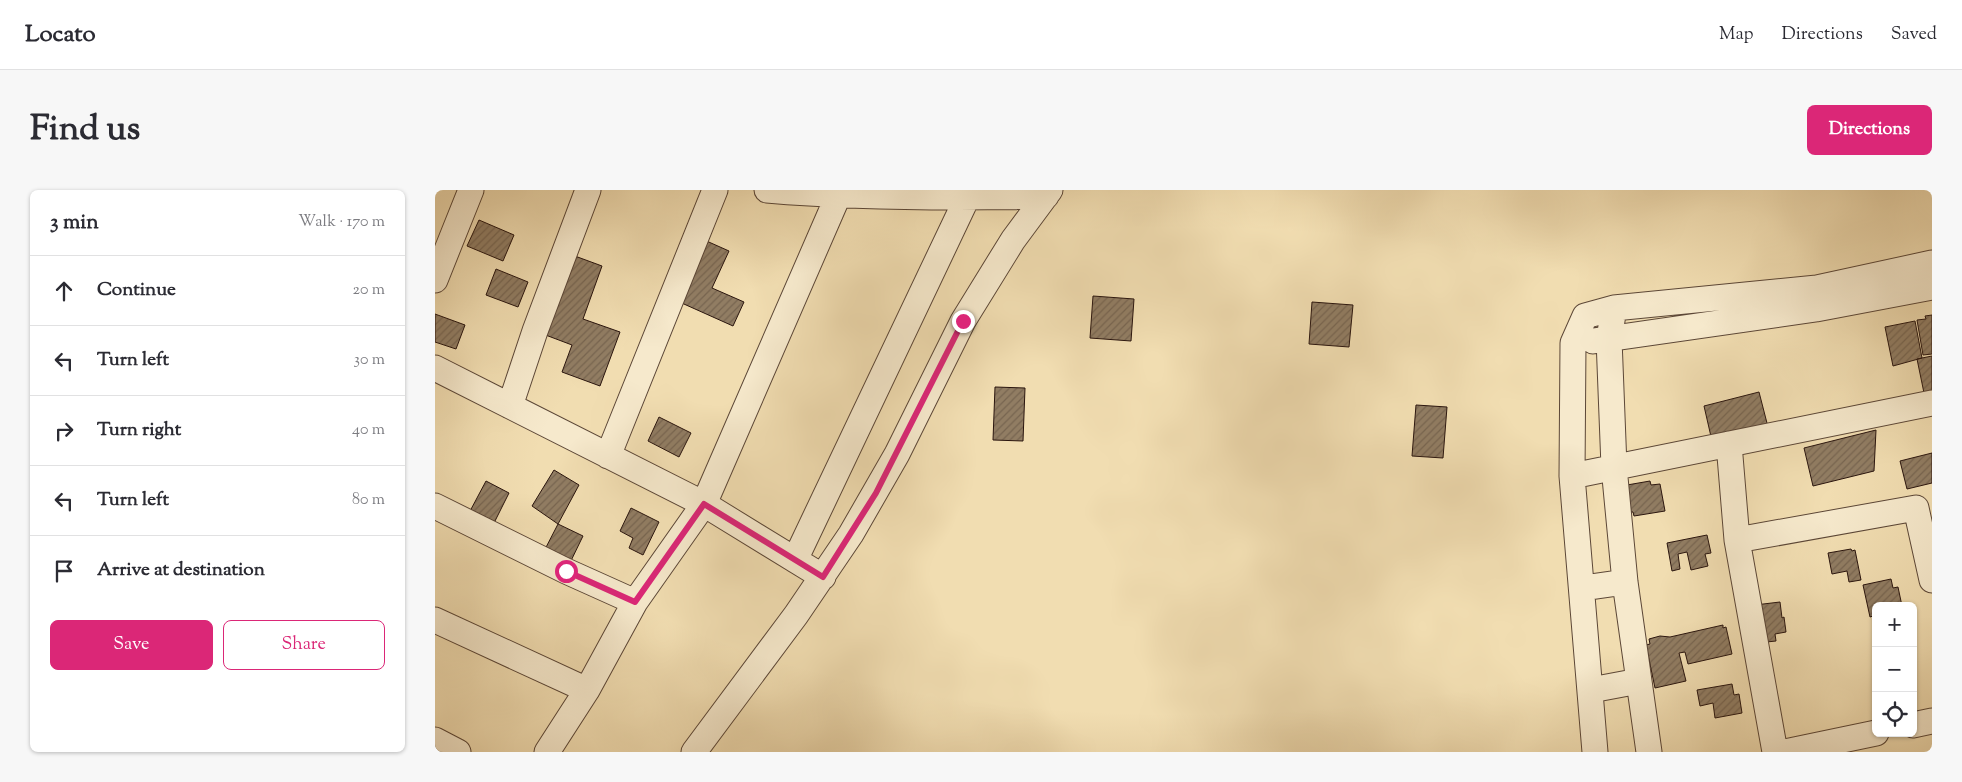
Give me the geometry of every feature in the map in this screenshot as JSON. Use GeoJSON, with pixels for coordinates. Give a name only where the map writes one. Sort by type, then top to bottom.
{"type":"FeatureCollection","features":[{"type":"Feature","properties":{"kind":"street"},"geometry":{"type":"LineString","coordinates":[[435,280],[471,190]]}},
{"type":"Feature","properties":{"kind":"street"},"geometry":{"type":"LineString","coordinates":[[509,406],[588,190]]}},
{"type":"Feature","properties":{"kind":"street"},"geometry":{"type":"LineString","coordinates":[[608,456],[715,190]]}},
{"type":"Feature","properties":{"kind":"street"},"geometry":{"type":"LineString","coordinates":[[767,190],[837,196],[967,198],[1048,193]]}},
{"type":"Feature","properties":{"kind":"street"},"geometry":{"type":"LineString","coordinates":[[693,752],[823,577],[876,493],[963,321],[1013,240],[1048,193]]}},
{"type":"Feature","properties":{"kind":"street"},"geometry":{"type":"LineString","coordinates":[[547,752],[587,690],[635,602],[704,504],[837,196]]}},
{"type":"Feature","properties":{"kind":"street"},"geometry":{"type":"LineString","coordinates":[[795,560],[967,198]]}},
{"type":"Feature","properties":{"kind":"street"},"geometry":{"type":"LineString","coordinates":[[1595,752],[1583,588],[1572,476],[1573,343],[1585,316],[1614,308],[1817,288],[1932,263]]}},
{"type":"Feature","properties":{"kind":"street"},"geometry":{"type":"LineString","coordinates":[[1573,343],[1816,309],[1932,287]]}},
{"type":"Feature","properties":{"kind":"street"},"geometry":{"type":"LineString","coordinates":[[1614,308],[1609,338],[1614,467],[1625,582],[1649,752]]}},
{"type":"Feature","properties":{"kind":"street"},"geometry":{"type":"LineString","coordinates":[[435,368],[704,504],[823,577]]}},
{"type":"Feature","properties":{"kind":"street"},"geometry":{"type":"LineString","coordinates":[[1572,476],[1932,403]]}},
{"type":"Feature","properties":{"kind":"street"},"geometry":{"type":"LineString","coordinates":[[1729,444],[1737,540],[1775,752]]}},
{"type":"Feature","properties":{"kind":"street"},"geometry":{"type":"LineString","coordinates":[[435,506],[566,571],[635,602]]}},
{"type":"Feature","properties":{"kind":"street"},"geometry":{"type":"LineString","coordinates":[[1737,540],[1916,508],[1932,580]]}},
{"type":"Feature","properties":{"kind":"street"},"geometry":{"type":"LineString","coordinates":[[1583,588],[1625,582]]}},
{"type":"Feature","properties":{"kind":"street"},"geometry":{"type":"LineString","coordinates":[[435,620],[587,690]]}},
{"type":"Feature","properties":{"kind":"street"},"geometry":{"type":"LineString","coordinates":[[1591,690],[1639,681]]}},
{"type":"Feature","properties":{"kind":"street"},"geometry":{"type":"LineString","coordinates":[[1917,724],[1932,721]]}},
{"type":"Feature","properties":{"kind":"street"},"geometry":{"type":"LineString","coordinates":[[1785,752],[1872,734]]}},
{"type":"Feature","properties":{"kind":"street"},"geometry":{"type":"LineString","coordinates":[[435,740],[458,752]]}},
{"type":"Feature","properties":{"kind":"building"},"geometry":{"type":"Polygon","coordinates":[[[479,220],[514,235],[503,261],[467,246],[479,220]]]}},
{"type":"Feature","properties":{"kind":"building"},"geometry":{"type":"Polygon","coordinates":[[[702,239],[729,251],[712,288],[744,302],[733,326],[675,300],[702,239]]]}},
{"type":"Feature","properties":{"kind":"building"},"geometry":{"type":"Polygon","coordinates":[[[564,252],[602,266],[583,319],[620,332],[600,386],[562,372],[572,345],[535,331],[564,252]]]}},
{"type":"Feature","properties":{"kind":"building"},"geometry":{"type":"Polygon","coordinates":[[[496,269],[528,282],[518,307],[486,295],[496,269]]]}},
{"type":"Feature","properties":{"kind":"building"},"geometry":{"type":"Polygon","coordinates":[[[1093,296],[1134,299],[1131,341],[1090,338],[1093,296]]]}},
{"type":"Feature","properties":{"kind":"building"},"geometry":{"type":"Polygon","coordinates":[[[1312,302],[1353,305],[1349,347],[1309,344],[1312,302]]]}},
{"type":"Feature","properties":{"kind":"building"},"geometry":{"type":"Polygon","coordinates":[[[435,314],[465,325],[456,349],[435,342],[435,314]]]}},
{"type":"Feature","properties":{"kind":"building"},"geometry":{"type":"Polygon","coordinates":[[[1932,315],[1932,354],[1923,355],[1917,320],[1926,319],[1925,316],[1932,315]]]}},
{"type":"Feature","properties":{"kind":"building"},"geometry":{"type":"Polygon","coordinates":[[[1915,321],[1922,358],[1893,366],[1885,327],[1915,321]]]}},
{"type":"Feature","properties":{"kind":"building"},"geometry":{"type":"Polygon","coordinates":[[[1932,356],[1932,392],[1924,393],[1917,359],[1932,356]]]}},
{"type":"Feature","properties":{"kind":"building"},"geometry":{"type":"Polygon","coordinates":[[[995,387],[1025,388],[1023,441],[993,440],[995,387]]]}},
{"type":"Feature","properties":{"kind":"building"},"geometry":{"type":"Polygon","coordinates":[[[1759,392],[1768,427],[1712,441],[1704,406],[1759,392]]]}},
{"type":"Feature","properties":{"kind":"building"},"geometry":{"type":"Polygon","coordinates":[[[1416,405],[1447,407],[1443,458],[1412,456],[1416,405]]]}},
{"type":"Feature","properties":{"kind":"building"},"geometry":{"type":"Polygon","coordinates":[[[659,417],[691,433],[679,457],[648,441],[659,417]]]}},
{"type":"Feature","properties":{"kind":"building"},"geometry":{"type":"Polygon","coordinates":[[[1876,430],[1874,471],[1813,486],[1804,448],[1876,430]]]}},
{"type":"Feature","properties":{"kind":"building"},"geometry":{"type":"Polygon","coordinates":[[[1932,453],[1932,483],[1907,489],[1900,461],[1932,453]]]}},
{"type":"Feature","properties":{"kind":"building"},"geometry":{"type":"Polygon","coordinates":[[[554,470],[579,485],[558,524],[532,506],[554,470]]]}},
{"type":"Feature","properties":{"kind":"building"},"geometry":{"type":"Polygon","coordinates":[[[486,481],[509,493],[493,525],[469,513],[486,481]]]}},
{"type":"Feature","properties":{"kind":"building"},"geometry":{"type":"Polygon","coordinates":[[[1650,481],[1651,485],[1660,484],[1665,511],[1634,516],[1633,512],[1629,512],[1627,485],[1650,481]]]}},
{"type":"Feature","properties":{"kind":"building"},"geometry":{"type":"Polygon","coordinates":[[[631,508],[659,522],[643,555],[629,548],[633,538],[620,531],[631,508]]]}},
{"type":"Feature","properties":{"kind":"building"},"geometry":{"type":"Polygon","coordinates":[[[558,524],[583,536],[566,571],[540,559],[558,524]]]}},
{"type":"Feature","properties":{"kind":"building"},"geometry":{"type":"Polygon","coordinates":[[[1707,535],[1711,553],[1705,554],[1708,566],[1691,570],[1687,552],[1678,554],[1680,569],[1672,571],[1667,543],[1707,535]]]}},
{"type":"Feature","properties":{"kind":"building"},"geometry":{"type":"Polygon","coordinates":[[[1851,549],[1852,551],[1855,550],[1861,580],[1849,582],[1847,571],[1832,574],[1828,553],[1851,549]]]}},
{"type":"Feature","properties":{"kind":"building"},"geometry":{"type":"Polygon","coordinates":[[[1891,579],[1893,588],[1898,587],[1901,602],[1872,602],[1872,616],[1870,617],[1863,585],[1891,579]]]}},
{"type":"Feature","properties":{"kind":"building"},"geometry":{"type":"Polygon","coordinates":[[[1780,602],[1786,632],[1775,634],[1776,641],[1757,643],[1755,605],[1780,602]]]}},
{"type":"Feature","properties":{"kind":"building"},"geometry":{"type":"Polygon","coordinates":[[[1723,625],[1723,628],[1726,627],[1732,654],[1688,664],[1685,652],[1679,653],[1686,681],[1655,688],[1646,645],[1650,644],[1649,639],[1660,636],[1670,637],[1723,625]]]}},
{"type":"Feature","properties":{"kind":"building"},"geometry":{"type":"Polygon","coordinates":[[[1732,684],[1734,695],[1739,694],[1742,713],[1715,718],[1713,703],[1700,706],[1697,690],[1732,684]]]}},
{"type":"Feature","properties":{"kind":"route"},"geometry":{"type":"LineString","coordinates":[[566,571],[635,602],[704,504],[823,577],[876,493],[963,321]]}}]}
